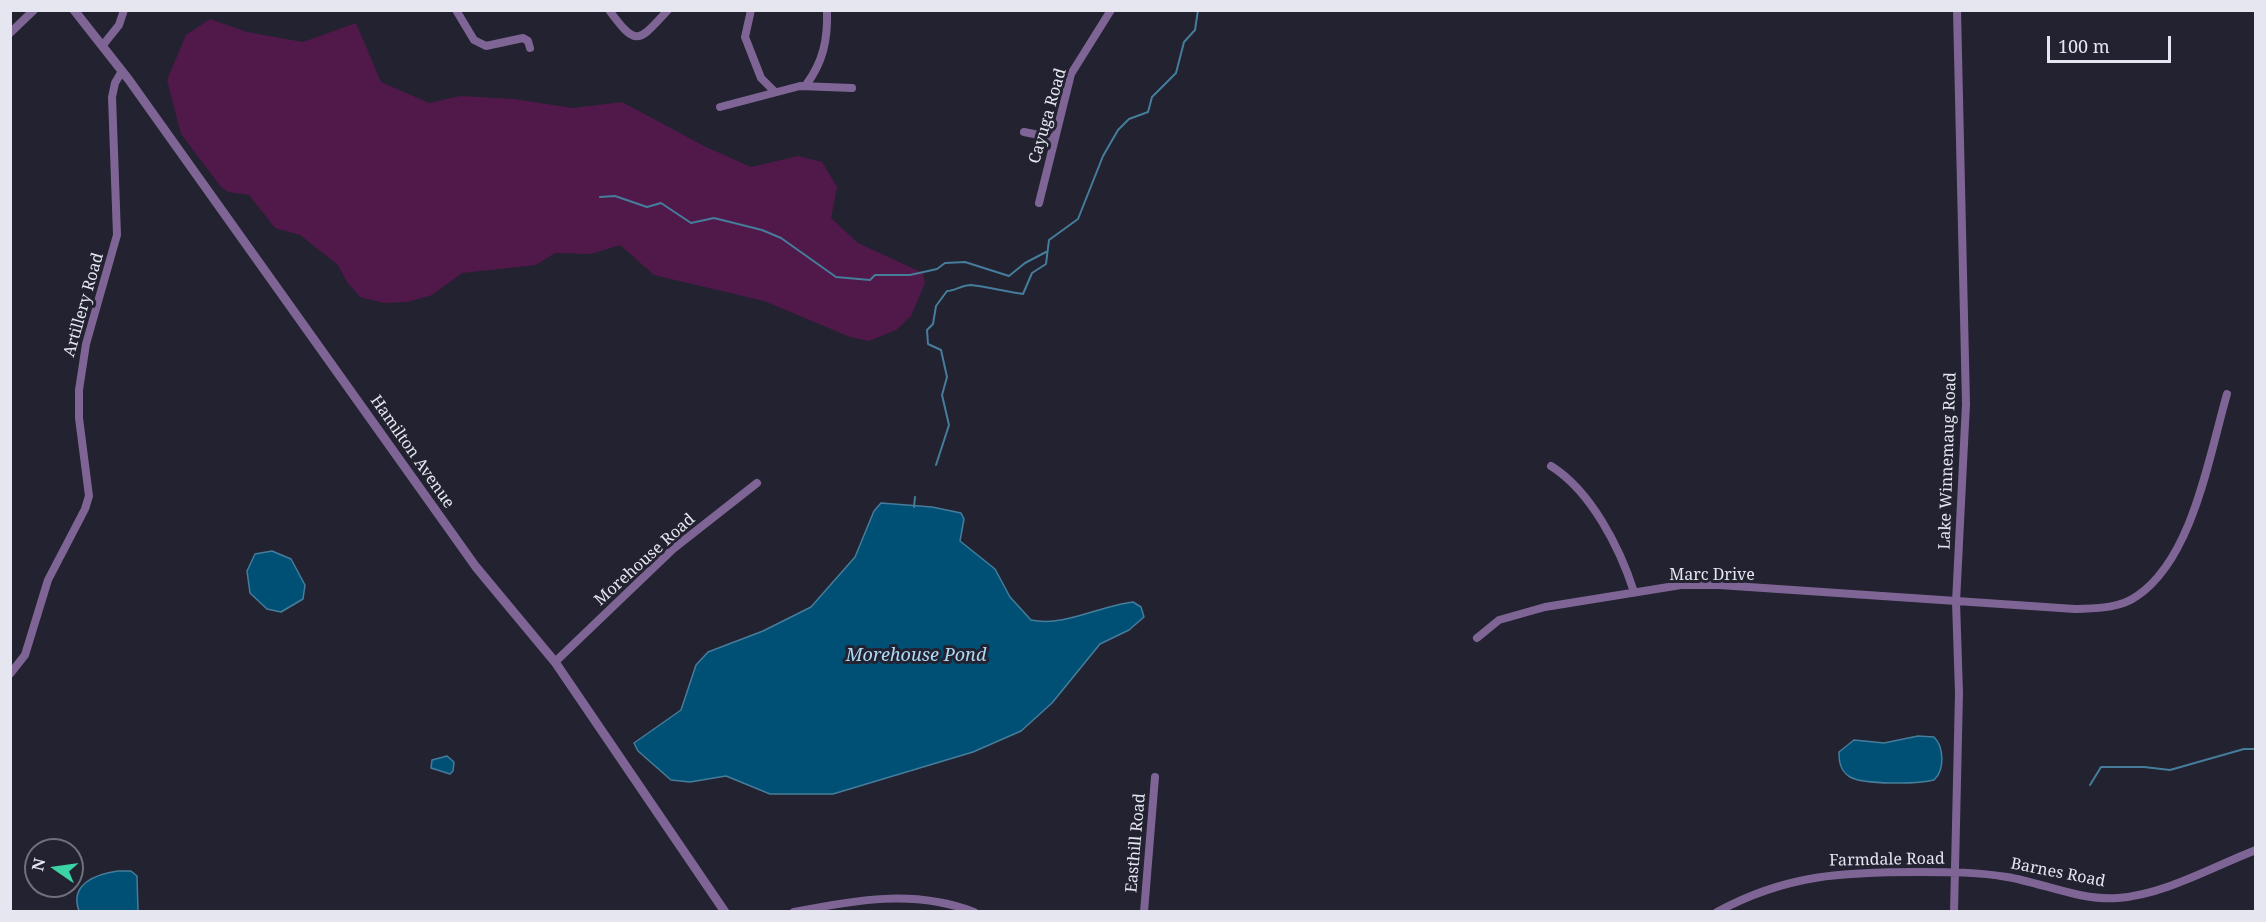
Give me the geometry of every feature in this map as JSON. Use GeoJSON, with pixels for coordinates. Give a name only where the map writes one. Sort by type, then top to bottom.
{"type":"FeatureCollection","features":[{"type":"Feature","properties":{"kind":"street"},"geometry":{"type":"LineString","coordinates":[[10,33],[34,10]]}},
{"type":"Feature","properties":{"kind":"street","name":"Hamilton Avenue"},"geometry":{"type":"LineString","coordinates":[[74,10],[122,71],[476,567],[555,662],[725,912]]}},
{"type":"Feature","properties":{"kind":"street"},"geometry":{"type":"LineString","coordinates":[[103,45],[119,25],[124,10]]}},
{"type":"Feature","properties":{"kind":"street"},"geometry":{"type":"LineString","coordinates":[[456,10],[474,40],[486,46],[523,38],[528,41],[530,48]]}},
{"type":"Feature","properties":{"kind":"street"},"geometry":{"type":"LineString","coordinates":[[609,10],[627,35],[637,37],[645,35],[668,10]]}},
{"type":"Feature","properties":{"kind":"street"},"geometry":{"type":"LineString","coordinates":[[751,10],[745,37],[761,78],[775,92]]}},
{"type":"Feature","properties":{"kind":"street"},"geometry":{"type":"LineString","coordinates":[[806,85],[819,67],[826,46],[827,10]]}},
{"type":"Feature","properties":{"kind":"street","name":"Cayuga Road"},"geometry":{"type":"LineString","coordinates":[[1039,202],[1071,74],[1111,10]]}},
{"type":"Feature","properties":{"kind":"street","name":"Lake Winnemaug Road"},"geometry":{"type":"LineString","coordinates":[[1954,912],[1959,693],[1956,602],[1966,404],[1957,10]]}},
{"type":"Feature","properties":{"kind":"street","name":"Artillery Road"},"geometry":{"type":"LineString","coordinates":[[10,674],[25,655],[48,580],[85,509],[89,496],[79,418],[80,377],[96,303],[117,235],[112,97],[115,83],[122,71]]}},
{"type":"Feature","properties":{"kind":"street"},"geometry":{"type":"LineString","coordinates":[[720,106],[806,85],[852,88]]}},
{"type":"Feature","properties":{"kind":"street"},"geometry":{"type":"LineString","coordinates":[[1024,132],[1054,138]]}},
{"type":"Feature","properties":{"kind":"street","name":"Marc Drive"},"geometry":{"type":"LineString","coordinates":[[1477,638],[1499,620],[1545,607],[1681,585],[1719,585],[2075,609],[2112,606],[2136,598],[2156,580],[2175,555],[2195,504],[2227,394]]}},
{"type":"Feature","properties":{"kind":"street"},"geometry":{"type":"LineString","coordinates":[[1551,466],[1571,480],[1610,535],[1626,566],[1634,592]]}},
{"type":"Feature","properties":{"kind":"street","name":"Morehouse Road"},"geometry":{"type":"LineString","coordinates":[[555,662],[673,549],[758,483]]}},
{"type":"Feature","properties":{"kind":"street","name":"Easthill Road"},"geometry":{"type":"LineString","coordinates":[[1144,912],[1155,777]]}},
{"type":"Feature","properties":{"kind":"street","name":"Barnes Road"},"geometry":{"type":"LineString","coordinates":[[1956,872],[1983,873],[2093,897],[2119,898],[2163,888],[2256,850]]}},
{"type":"Feature","properties":{"kind":"street","name":"Farmdale Road"},"geometry":{"type":"LineString","coordinates":[[1717,912],[1779,885],[1817,876],[1861,872],[1956,872]]}},
{"type":"Feature","properties":{"kind":"street"},"geometry":{"type":"LineString","coordinates":[[794,912],[890,896],[948,904],[975,912]]}},
{"type":"Feature","properties":{"kind":"shaded area"},"geometry":{"type":"Polygon","coordinates":[[[210,19],[247,32],[303,42],[356,23],[381,82],[429,103],[460,96],[514,99],[573,108],[622,102],[706,147],[751,167],[798,156],[822,162],[837,187],[831,218],[858,243],[923,273],[925,283],[911,316],[896,330],[869,341],[850,337],[764,301],[654,275],[620,245],[591,254],[555,253],[536,265],[462,273],[432,295],[408,302],[384,303],[360,297],[347,282],[338,265],[300,235],[275,228],[249,195],[228,192],[221,187],[181,134],[167,80],[186,35],[210,19]]]}},
{"type":"Feature","properties":{"kind":"water","name":"Morehouse Pond"},"geometry":{"type":"Polygon","coordinates":[[[881,503],[932,507],[961,513],[964,519],[960,541],[995,569],[1010,597],[1031,620],[1056,621],[1133,602],[1141,607],[1144,617],[1129,630],[1100,644],[1052,703],[1021,731],[973,752],[833,794],[770,794],[726,776],[690,782],[671,780],[638,751],[634,743],[681,710],[696,665],[708,652],[763,631],[811,607],[855,557],[874,511],[881,503]]]}},
{"type":"Feature","properties":{"kind":"water"},"geometry":{"type":"Polygon","coordinates":[[[272,551],[291,559],[305,585],[303,599],[281,612],[267,609],[250,593],[247,571],[255,554],[272,551]]]}},
{"type":"Feature","properties":{"kind":"water"},"geometry":{"type":"Polygon","coordinates":[[[1918,736],[1934,737],[1940,747],[1941,765],[1938,776],[1934,780],[1879,783],[1857,780],[1844,772],[1841,766],[1839,752],[1854,740],[1884,743],[1918,736]]]}},
{"type":"Feature","properties":{"kind":"water"},"geometry":{"type":"Polygon","coordinates":[[[447,756],[454,762],[453,771],[450,774],[431,768],[432,760],[447,756]]]}},
{"type":"Feature","properties":{"kind":"water"},"geometry":{"type":"Polygon","coordinates":[[[131,871],[137,876],[138,911],[79,911],[78,898],[84,898],[84,884],[101,875],[131,871]]]}},
{"type":"Feature","properties":{"kind":"waterway"},"geometry":{"type":"LineString","coordinates":[[936,465],[949,425],[942,395],[947,377],[941,350],[928,344],[927,330],[933,324],[936,306],[947,291],[968,285],[1023,294],[1032,273],[1046,264],[1049,240],[1078,219],[1103,156],[1118,130],[1129,119],[1148,112],[1152,97],[1176,73],[1184,42],[1195,30],[1198,10]]}},
{"type":"Feature","properties":{"kind":"waterway"},"geometry":{"type":"LineString","coordinates":[[600,197],[615,196],[647,207],[661,203],[691,223],[714,218],[762,230],[781,238],[836,277],[870,280],[875,275],[910,275],[937,269],[945,263],[965,262],[1009,276],[1025,263],[1046,252]]}},
{"type":"Feature","properties":{"kind":"waterway"},"geometry":{"type":"LineString","coordinates":[[914,507],[915,497]]}},
{"type":"Feature","properties":{"kind":"waterway"},"geometry":{"type":"LineString","coordinates":[[2090,785],[2101,767],[2144,767],[2170,770],[2244,749],[2256,749]]}}]}
